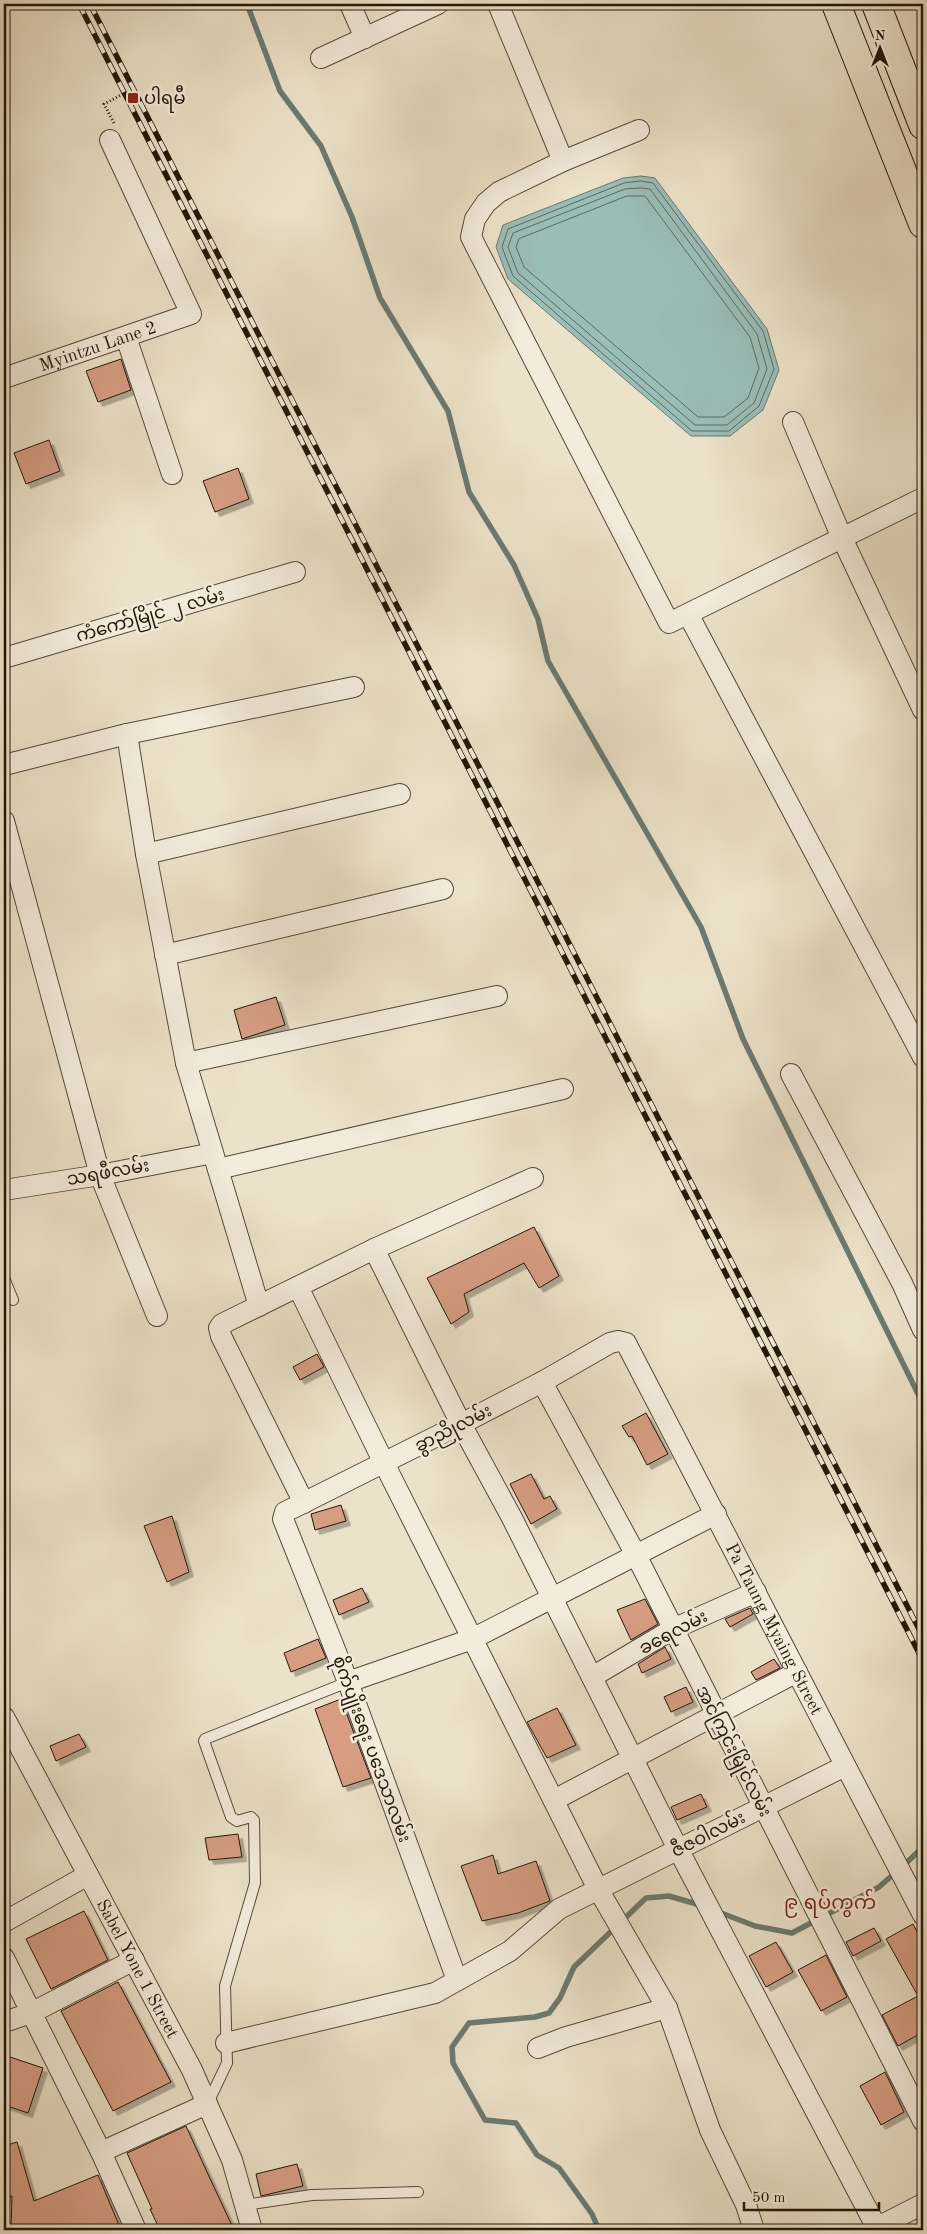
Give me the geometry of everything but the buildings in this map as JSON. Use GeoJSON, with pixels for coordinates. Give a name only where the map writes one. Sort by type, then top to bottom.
{"type":"FeatureCollection","features":[{"type":"Feature","properties":{"kind":"main road"},"geometry":{"type":"LineString","coordinates":[[836,4],[923,224]]}},
{"type":"Feature","properties":{"kind":"main road"},"geometry":{"type":"LineString","coordinates":[[876,4],[923,125]]}},
{"type":"Feature","properties":{"kind":"main road"},"geometry":{"type":"LineString","coordinates":[[855,50],[888,36]]}},
{"type":"Feature","properties":{"kind":"street"},"geometry":{"type":"LineString","coordinates":[[350,4],[365,38]]}},
{"type":"Feature","properties":{"kind":"street"},"geometry":{"type":"LineString","coordinates":[[321,58],[438,4]]}},
{"type":"Feature","properties":{"kind":"street"},"geometry":{"type":"LineString","coordinates":[[498,4],[563,161]]}},
{"type":"Feature","properties":{"kind":"street"},"geometry":{"type":"LineString","coordinates":[[639,130],[563,161],[499,192],[486,203],[475,219],[471,237],[669,623],[923,498]]}},
{"type":"Feature","properties":{"kind":"street","name":"Myintzu Lane 2"},"geometry":{"type":"LineString","coordinates":[[4,378],[191,314],[113,133]]}},
{"type":"Feature","properties":{"kind":"street"},"geometry":{"type":"LineString","coordinates":[[126,337],[172,474]]}},
{"type":"Feature","properties":{"kind":"street"},"geometry":{"type":"LineString","coordinates":[[794,422],[842,538],[923,710]]}},
{"type":"Feature","properties":{"kind":"street","name":"ကံကော်မြိုင် ၂ လမ်း"},"geometry":{"type":"LineString","coordinates":[[4,658],[295,572]]}},
{"type":"Feature","properties":{"kind":"street"},"geometry":{"type":"LineString","coordinates":[[688,614],[923,1057]]}},
{"type":"Feature","properties":{"kind":"street"},"geometry":{"type":"LineString","coordinates":[[4,765],[127,734],[354,686]]}},
{"type":"Feature","properties":{"kind":"street"},"geometry":{"type":"LineString","coordinates":[[127,734],[146,854],[186,1063],[259,1306]]}},
{"type":"Feature","properties":{"kind":"street"},"geometry":{"type":"LineString","coordinates":[[146,854],[400,794]]}},
{"type":"Feature","properties":{"kind":"street"},"geometry":{"type":"LineString","coordinates":[[4,821],[100,1175],[157,1316]]}},
{"type":"Feature","properties":{"kind":"street"},"geometry":{"type":"LineString","coordinates":[[165,955],[443,889]]}},
{"type":"Feature","properties":{"kind":"street"},"geometry":{"type":"LineString","coordinates":[[186,1063],[497,996]]}},
{"type":"Feature","properties":{"kind":"street"},"geometry":{"type":"LineString","coordinates":[[791,1074],[902,1283],[923,1330]]}},
{"type":"Feature","properties":{"kind":"street","name":"သရဖီလမ်း"},"geometry":{"type":"LineString","coordinates":[[4,1190],[100,1175],[215,1161],[563,1089]]}},
{"type":"Feature","properties":{"kind":"street"},"geometry":{"type":"LineString","coordinates":[[304,1503],[221,1336],[219,1328],[222,1324],[374,1249],[533,1178]]}},
{"type":"Feature","properties":{"kind":"street"},"geometry":{"type":"LineString","coordinates":[[374,1249],[461,1424],[512,1518],[678,1849],[876,2229],[923,2204]]}},
{"type":"Feature","properties":{"kind":"street"},"geometry":{"type":"LineString","coordinates":[[298,1287],[384,1463],[598,1889],[667,2008],[710,2130],[746,2205],[754,2230]]}},
{"type":"Feature","properties":{"kind":"street","name":"ခွာညိုလမ်း"},"geometry":{"type":"LineString","coordinates":[[283,1519],[285,1512],[542,1382],[610,1343],[618,1341],[626,1343]]}},
{"type":"Feature","properties":{"kind":"street","name":"Pa Taung Myaing Street"},"geometry":{"type":"LineString","coordinates":[[626,1343],[923,1915]]}},
{"type":"Feature","properties":{"kind":"street","name":"အင်ကြင်းမြိုင်လမ်း"},"geometry":{"type":"LineString","coordinates":[[542,1382],[636,1555],[923,2121]]}},
{"type":"Feature","properties":{"kind":"street"},"geometry":{"type":"LineString","coordinates":[[348,1682],[472,1639],[716,1514]]}},
{"type":"Feature","properties":{"kind":"street","name":"စိုက်ပျိုးရေး ပဒေသာလမ်း"},"geometry":{"type":"LineString","coordinates":[[283,1519],[348,1682],[457,1980]]}},
{"type":"Feature","properties":{"kind":"street","name":"ခရေလမ်း"},"geometry":{"type":"LineString","coordinates":[[592,1677],[673,1629],[756,1592]]}},
{"type":"Feature","properties":{"kind":"street"},"geometry":{"type":"LineString","coordinates":[[554,1800],[797,1672]]}},
{"type":"Feature","properties":{"kind":"street","name":"Sabel Yone 1 Street"},"geometry":{"type":"LineString","coordinates":[[4,1717],[192,2070],[232,2160],[252,2230]]}},
{"type":"Feature","properties":{"kind":"street","name":"ဇီဇဝါလမ်း"},"geometry":{"type":"LineString","coordinates":[[226,2042],[435,1993],[510,1951],[559,1909],[845,1766]]}},
{"type":"Feature","properties":{"kind":"street"},"geometry":{"type":"LineString","coordinates":[[4,1922],[88,1875]]}},
{"type":"Feature","properties":{"kind":"street"},"geometry":{"type":"LineString","coordinates":[[4,1958],[101,2152],[136,2230]]}},
{"type":"Feature","properties":{"kind":"street"},"geometry":{"type":"LineString","coordinates":[[4,2022],[31,2013],[134,1960]]}},
{"type":"Feature","properties":{"kind":"street"},"geometry":{"type":"LineString","coordinates":[[538,2048],[566,2037],[667,2008]]}},
{"type":"Feature","properties":{"kind":"street"},"geometry":{"type":"LineString","coordinates":[[101,2152],[207,2104]]}},
{"type":"Feature","properties":{"kind":"lane"},"geometry":{"type":"LineString","coordinates":[[4,1278],[13,1300]]}},
{"type":"Feature","properties":{"kind":"lane"},"geometry":{"type":"LineString","coordinates":[[207,2104],[227,2063],[225,1986],[255,1883],[254,1820],[251,1817],[237,1821],[232,1817],[204,1741],[348,1682]]}},
{"type":"Feature","properties":{"kind":"lane"},"geometry":{"type":"LineString","coordinates":[[245,2205],[312,2195],[418,2192]]}},
{"type":"Feature","properties":{"kind":"path"},"geometry":{"type":"LineString","coordinates":[[113,133],[104,104],[125,93]]}},
{"type":"Feature","properties":{"kind":"water"},"geometry":{"type":"Polygon","coordinates":[[[641,176],[655,178],[767,329],[779,370],[763,410],[730,436],[691,436],[508,279],[496,247],[503,225],[623,178],[641,176]]]}},
{"type":"Feature","properties":{"kind":"waterway"},"geometry":{"type":"LineString","coordinates":[[247,4],[280,91],[321,146],[352,217],[380,298],[448,411],[469,492],[514,565],[538,619],[548,661],[701,927],[743,1039],[923,1404]]}},
{"type":"Feature","properties":{"kind":"waterway"},"geometry":{"type":"LineString","coordinates":[[903,1866],[923,1847]]}},
{"type":"Feature","properties":{"kind":"waterway"},"geometry":{"type":"LineString","coordinates":[[716,1911],[755,1926],[792,1933],[879,1887],[896,1872]]}},
{"type":"Feature","properties":{"kind":"waterway"},"geometry":{"type":"LineString","coordinates":[[599,2230],[592,2214],[559,2168],[537,2155],[516,2123],[485,2120],[453,2063],[452,2047],[469,2023],[535,2017],[549,2013],[560,1998],[574,1967],[646,1898],[669,1896],[700,1905]]}},
{"type":"Feature","properties":{"kind":"railway"},"geometry":{"type":"LineString","coordinates":[[79,4],[923,1661]]}},
{"type":"Feature","properties":{"kind":"railway"},"geometry":{"type":"LineString","coordinates":[[90,4],[923,1637]]}},
{"type":"Feature","properties":{"kind":"place","name":"ပါရမီ"},"geometry":{"type":"Point","coordinates":[133,98]}},
{"type":"Feature","properties":{"kind":"district","name":"၉ ရပ်ကွက်"},"geometry":{"type":"Point","coordinates":[830,1902]}}]}
